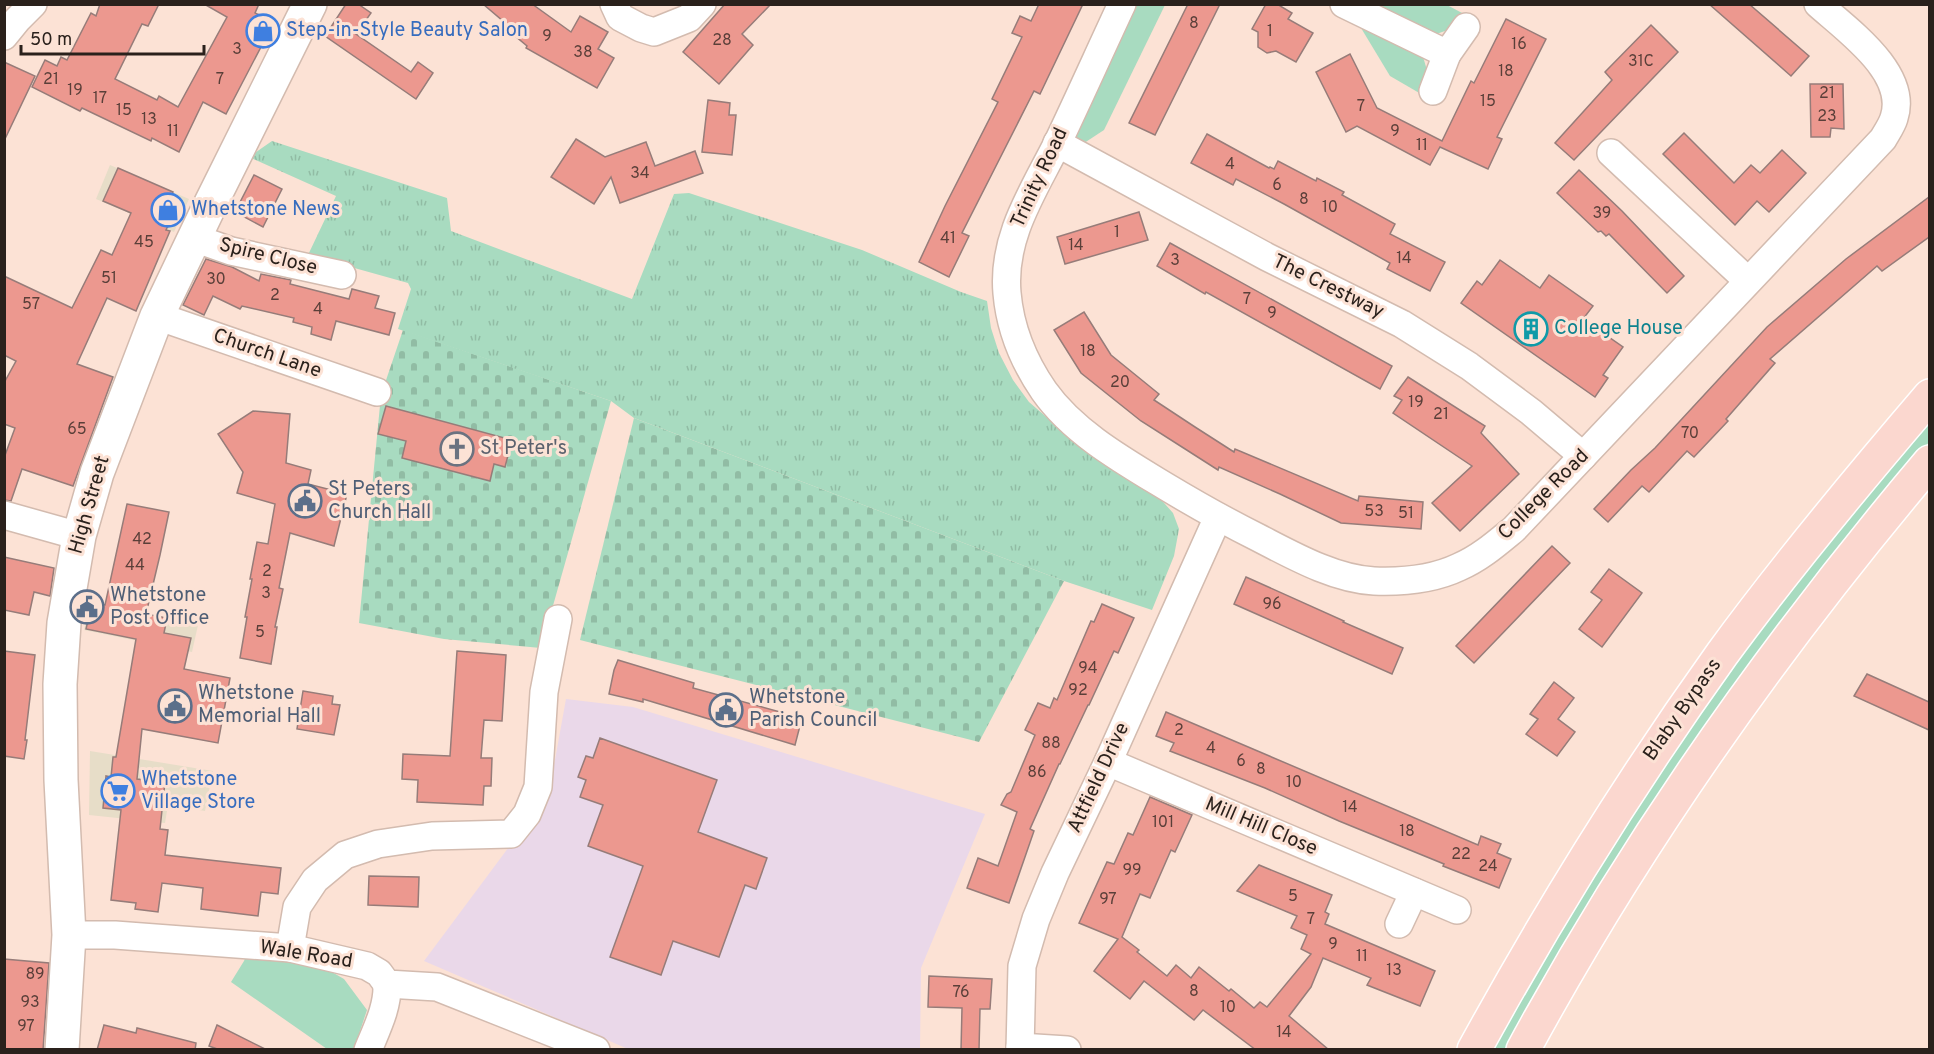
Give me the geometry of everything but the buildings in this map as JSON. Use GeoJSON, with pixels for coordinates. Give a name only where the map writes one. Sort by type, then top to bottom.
{"type":"FeatureCollection","features":[{"type":"Feature","properties":{"kind":"main road","name":"Blaby Bypass"},"geometry":{"type":"LineString","coordinates":[[1474,1050],[1538,933],[1655,750],[1722,654],[1778,580],[1844,496],[1929,396]]}},
{"type":"Feature","properties":{"kind":"main road"},"geometry":{"type":"LineString","coordinates":[[1523,1050],[1597,922],[1692,771],[1807,613],[1929,462]]}},
{"type":"Feature","properties":{"kind":"street"},"geometry":{"type":"LineString","coordinates":[[4,36],[16,20],[33,4]]}},
{"type":"Feature","properties":{"kind":"street","name":"High Street"},"geometry":{"type":"LineString","coordinates":[[62,1050],[69,935],[61,780],[60,684],[64,623],[78,536],[97,473],[157,316],[310,4]]}},
{"type":"Feature","properties":{"kind":"street"},"geometry":{"type":"LineString","coordinates":[[614,4],[621,16],[640,28],[654,32],[689,18],[702,4]]}},
{"type":"Feature","properties":{"kind":"street","name":"Trinity Road"},"geometry":{"type":"LineString","coordinates":[[1122,4],[1024,208],[1013,236],[1007,264],[1007,292],[1013,329],[1026,362],[1045,392],[1070,419],[1100,444],[1138,470],[1218,517]]}},
{"type":"Feature","properties":{"kind":"street"},"geometry":{"type":"LineString","coordinates":[[1344,4],[1447,54]]}},
{"type":"Feature","properties":{"kind":"street","name":"College Road"},"geometry":{"type":"LineString","coordinates":[[1218,517],[1329,571],[1372,581],[1417,579],[1457,568],[1485,552],[1514,529],[1883,139],[1894,117],[1896,96],[1892,79],[1860,42],[1818,4]]}},
{"type":"Feature","properties":{"kind":"street"},"geometry":{"type":"LineString","coordinates":[[1433,91],[1447,54],[1466,27]]}},
{"type":"Feature","properties":{"kind":"street","name":"The Crestway"},"geometry":{"type":"LineString","coordinates":[[1057,143],[1267,257],[1402,324],[1469,366],[1531,412],[1583,456]]}},
{"type":"Feature","properties":{"kind":"street"},"geometry":{"type":"LineString","coordinates":[[1611,153],[1748,281]]}},
{"type":"Feature","properties":{"kind":"street","name":"Spire Close"},"geometry":{"type":"LineString","coordinates":[[194,238],[231,250],[342,275]]}},
{"type":"Feature","properties":{"kind":"street","name":"Church Lane"},"geometry":{"type":"LineString","coordinates":[[157,316],[377,392]]}},
{"type":"Feature","properties":{"kind":"street"},"geometry":{"type":"LineString","coordinates":[[4,515],[78,536]]}},
{"type":"Feature","properties":{"kind":"street","name":"Attfield Drive"},"geometry":{"type":"LineString","coordinates":[[1020,1048],[1022,966],[1036,919],[1218,517]]}},
{"type":"Feature","properties":{"kind":"street"},"geometry":{"type":"LineString","coordinates":[[290,948],[297,907],[315,880],[345,855],[378,844],[432,836],[511,834],[527,813],[538,787],[544,692],[558,619]]}},
{"type":"Feature","properties":{"kind":"street","name":"Mill Hill Close"},"geometry":{"type":"LineString","coordinates":[[1108,762],[1457,910]]}},
{"type":"Feature","properties":{"kind":"street"},"geometry":{"type":"LineString","coordinates":[[1399,924],[1414,892]]}},
{"type":"Feature","properties":{"kind":"street","name":"Wale Road"},"geometry":{"type":"LineString","coordinates":[[69,935],[115,935],[290,948],[367,966],[379,973],[387,984]]}},
{"type":"Feature","properties":{"kind":"street"},"geometry":{"type":"LineString","coordinates":[[368,1050],[383,1014],[387,984],[437,987],[596,1050]]}},
{"type":"Feature","properties":{"kind":"street"},"geometry":{"type":"LineString","coordinates":[[1020,1048],[1067,1050]]}},
{"type":"Feature","properties":{"kind":"shaded area"},"geometry":{"type":"Polygon","coordinates":[[[110,165],[189,199],[174,232],[96,199],[110,165]]]}},
{"type":"Feature","properties":{"kind":"shaded area"},"geometry":{"type":"Polygon","coordinates":[[[91,601],[198,625],[192,652],[84,630],[91,601]]]}},
{"type":"Feature","properties":{"kind":"shaded area"},"geometry":{"type":"Polygon","coordinates":[[[566,699],[633,707],[985,814],[921,968],[920,1049],[628,1049],[424,961],[549,793],[566,699]]]}},
{"type":"Feature","properties":{"kind":"shaded area"},"geometry":{"type":"Polygon","coordinates":[[[90,751],[213,771],[205,811],[168,805],[165,823],[89,815],[90,751]]]}},
{"type":"Feature","properties":{"kind":"green space"},"geometry":{"type":"Polygon","coordinates":[[[1122,5],[1165,5],[1104,130],[1072,151],[1072,109],[1122,5]]]}},
{"type":"Feature","properties":{"kind":"green space"},"geometry":{"type":"Polygon","coordinates":[[[1371,5],[1447,5],[1464,14],[1456,27],[1431,36],[1371,5]]]}},
{"type":"Feature","properties":{"kind":"green space"},"geometry":{"type":"Polygon","coordinates":[[[1355,18],[1423,57],[1427,70],[1421,94],[1390,76],[1355,18]]]}},
{"type":"Feature","properties":{"kind":"green space"},"geometry":{"type":"Polygon","coordinates":[[[272,141],[447,198],[451,231],[632,299],[674,194],[689,193],[862,250],[987,301],[991,328],[999,353],[1013,380],[1029,402],[1088,453],[1129,481],[1157,495],[1173,513],[1179,529],[1174,556],[1152,610],[1064,581],[634,418],[611,401],[398,329],[411,289],[408,283],[308,255],[336,196],[249,157],[272,141]]]}},
{"type":"Feature","properties":{"kind":"green space"},"geometry":{"type":"Polygon","coordinates":[[[403,330],[611,401],[541,648],[444,639],[359,623],[381,395],[403,330]]]}},
{"type":"Feature","properties":{"kind":"green space"},"geometry":{"type":"Polygon","coordinates":[[[634,418],[1064,581],[979,742],[580,640],[634,418]]]}},
{"type":"Feature","properties":{"kind":"green space"},"geometry":{"type":"Polygon","coordinates":[[[1929,418],[1929,442],[1870,512],[1567,942],[1506,1049],[1489,1050],[1529,978],[1661,769],[1704,706],[1798,579],[1929,418]]]}},
{"type":"Feature","properties":{"kind":"green space"},"geometry":{"type":"Polygon","coordinates":[[[250,946],[290,948],[344,979],[367,1010],[354,1049],[327,1049],[231,982],[250,946]]]}},
{"type":"Feature","properties":{"kind":"place","name":"Step-in-Style Beauty Salon"},"geometry":{"type":"Point","coordinates":[263,31]}},
{"type":"Feature","properties":{"kind":"place","name":"Whetstone News"},"geometry":{"type":"Point","coordinates":[168,210]}},
{"type":"Feature","properties":{"kind":"place","name":"College House"},"geometry":{"type":"Point","coordinates":[1531,329]}},
{"type":"Feature","properties":{"kind":"place","name":"St Peter's"},"geometry":{"type":"Point","coordinates":[457,449]}},
{"type":"Feature","properties":{"kind":"place","name":"St Peters Church Hall"},"geometry":{"type":"Point","coordinates":[305,501]}},
{"type":"Feature","properties":{"kind":"place","name":"Whetstone Post Office"},"geometry":{"type":"Point","coordinates":[87,607]}},
{"type":"Feature","properties":{"kind":"place","name":"Whetstone Memorial Hall"},"geometry":{"type":"Point","coordinates":[175,706]}},
{"type":"Feature","properties":{"kind":"place","name":"Whetstone Parish Council"},"geometry":{"type":"Point","coordinates":[726,710]}},
{"type":"Feature","properties":{"kind":"place","name":"Whetstone Village Store"},"geometry":{"type":"Point","coordinates":[118,791]}}]}
